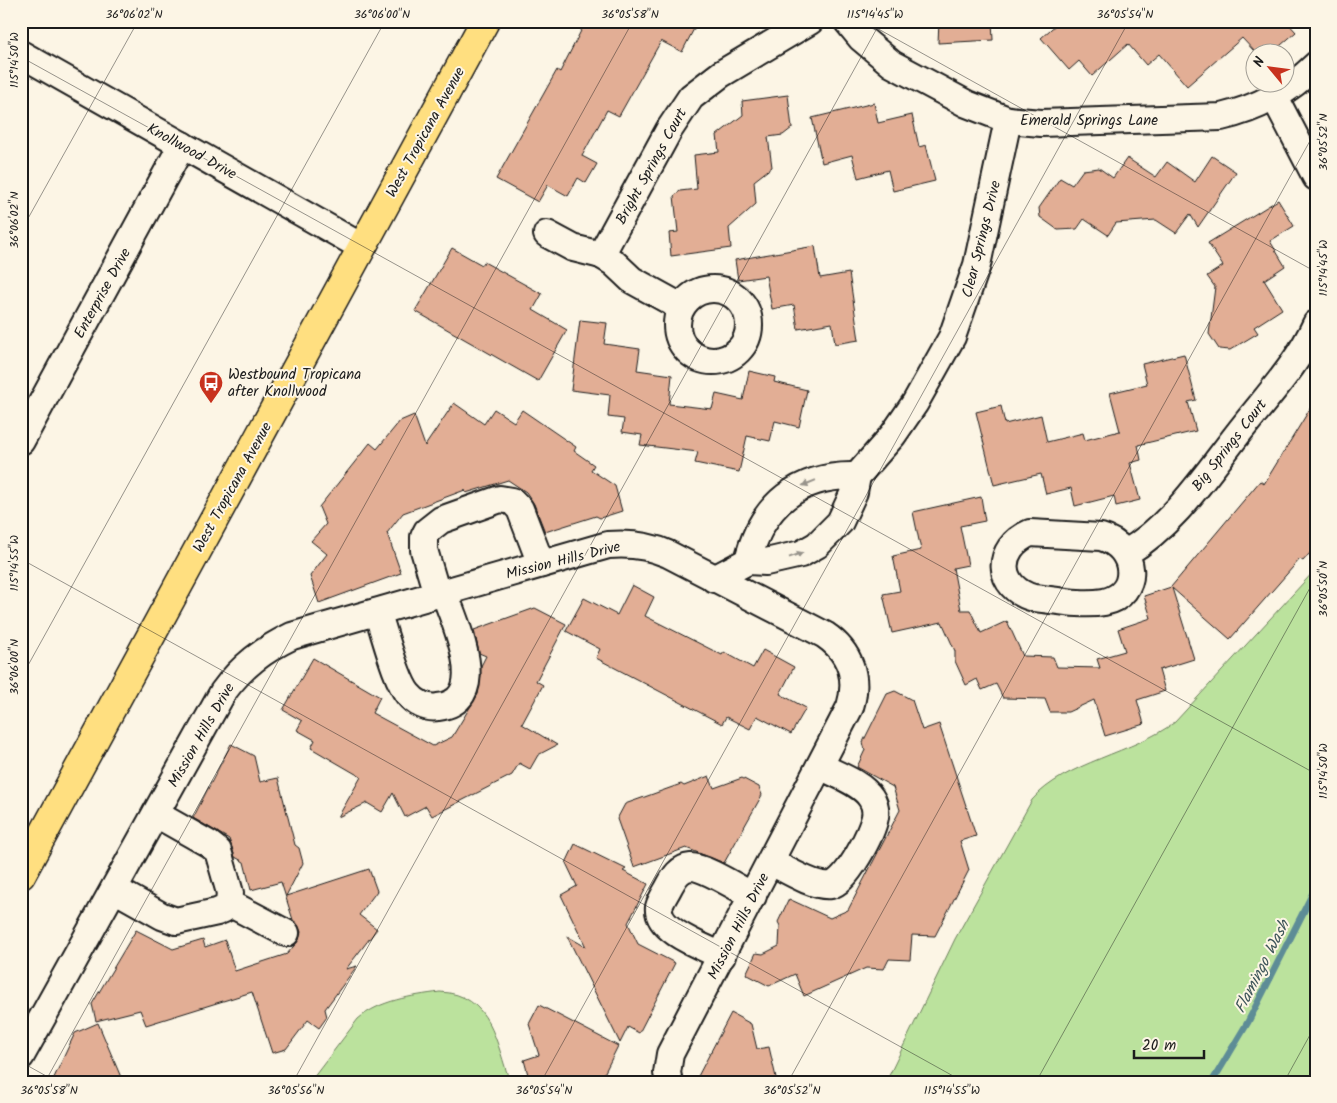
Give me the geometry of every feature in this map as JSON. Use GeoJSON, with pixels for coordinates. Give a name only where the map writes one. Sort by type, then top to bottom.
{"type":"FeatureCollection","features":[{"type":"Feature","properties":{"kind":"main road","name":"West Tropicana Avenue"},"geometry":{"type":"LineString","coordinates":[[21,875],[486,21]]}},
{"type":"Feature","properties":{"kind":"street","name":"Bright Springs Court"},"geometry":{"type":"LineString","coordinates":[[601,255],[669,130],[691,97],[721,74],[810,21]]}},
{"type":"Feature","properties":{"kind":"street","name":"Emerald Springs Lane"},"geometry":{"type":"LineString","coordinates":[[847,21],[861,38],[892,64],[967,104],[1008,120],[1041,123],[1199,119],[1243,112],[1275,98],[1300,80],[1316,64]]}},
{"type":"Feature","properties":{"kind":"street","name":"Knollwood Drive"},"geometry":{"type":"LineString","coordinates":[[21,54],[362,247]]}},
{"type":"Feature","properties":{"kind":"street"},"geometry":{"type":"LineString","coordinates":[[1275,98],[1316,177]]}},
{"type":"Feature","properties":{"kind":"street","name":"Clear Springs Drive"},"geometry":{"type":"LineString","coordinates":[[714,579],[748,561],[784,560],[801,554],[817,545],[840,522],[854,492],[857,476],[893,435],[915,403],[952,336],[977,265],[1008,120]]}},
{"type":"Feature","properties":{"kind":"street","name":"Enterprise Drive"},"geometry":{"type":"LineString","coordinates":[[21,440],[182,145]]}},
{"type":"Feature","properties":{"kind":"street"},"geometry":{"type":"LineString","coordinates":[[547,234],[573,248],[601,255],[614,263],[632,280],[681,307]]}},
{"type":"Feature","properties":{"kind":"street","name":"Big Springs Court"},"geometry":{"type":"LineString","coordinates":[[1126,553],[1154,534],[1180,507],[1299,356],[1316,324]]}},
{"type":"Feature","properties":{"kind":"street"},"geometry":{"type":"LineString","coordinates":[[748,561],[755,537],[766,515],[791,492],[822,478],[857,476]]}},
{"type":"Feature","properties":{"kind":"street"},"geometry":{"type":"LineString","coordinates":[[378,612],[406,692],[420,704],[429,707],[448,705],[463,692],[468,672],[424,550],[424,537],[427,531],[441,520],[500,499],[512,501],[520,509],[541,564]]}},
{"type":"Feature","properties":{"kind":"street","name":"Mission Hills Drive"},"geometry":{"type":"LineString","coordinates":[[21,1056],[223,692],[242,668],[272,646],[292,636],[608,545],[625,543],[656,549],[825,634],[844,652],[853,674],[854,696],[771,862],[670,1054],[667,1073],[669,1082]]}},
{"type":"Feature","properties":{"kind":"street"},"geometry":{"type":"LineString","coordinates":[[771,862],[824,886],[838,883],[848,874],[873,823],[874,805],[872,798],[861,788],[820,766]]}},
{"type":"Feature","properties":{"kind":"street"},"geometry":{"type":"LineString","coordinates":[[114,889],[162,916],[176,921],[218,912],[224,909],[228,903],[230,892],[218,851],[156,814]]}},
{"type":"Feature","properties":{"kind":"street"},"geometry":{"type":"LineString","coordinates":[[722,956],[666,927],[662,921],[659,908],[674,876],[679,871],[691,867],[702,870],[753,896]]}},
{"type":"Feature","properties":{"kind":"street"},"geometry":{"type":"LineString","coordinates":[[228,903],[286,933]]}},
{"type":"Feature","properties":{"kind":"green space"},"geometry":{"type":"Polygon","coordinates":[[[1316,569],[1316,1082],[886,1082],[955,939],[1032,800],[1062,776],[1140,742],[1175,722],[1316,569]]]}},
{"type":"Feature","properties":{"kind":"green space"},"geometry":{"type":"Polygon","coordinates":[[[440,992],[457,995],[470,1001],[481,1011],[495,1037],[510,1082],[310,1082],[358,1019],[386,1003],[440,992]]]}},
{"type":"Feature","properties":{"kind":"building"},"geometry":{"type":"Polygon","coordinates":[[[586,21],[698,21],[682,52],[661,41],[619,116],[607,110],[582,156],[597,164],[586,183],[578,178],[568,196],[548,185],[538,202],[496,179],[557,70],[560,72],[586,21]]]}},
{"type":"Feature","properties":{"kind":"building"},"geometry":{"type":"Polygon","coordinates":[[[939,21],[992,21],[993,40],[938,43],[939,21]]]}},
{"type":"Feature","properties":{"kind":"building"},"geometry":{"type":"Polygon","coordinates":[[[1060,21],[1286,21],[1296,32],[1284,42],[1246,42],[1242,38],[1187,86],[1159,54],[1146,65],[1128,44],[1092,76],[1079,61],[1069,70],[1041,38],[1060,21]]]}},
{"type":"Feature","properties":{"kind":"building"},"geometry":{"type":"Polygon","coordinates":[[[788,95],[792,128],[783,135],[768,137],[772,167],[754,181],[756,204],[729,228],[731,248],[671,256],[669,233],[678,232],[674,196],[680,191],[697,189],[694,155],[719,152],[717,135],[743,115],[742,101],[788,95]]]}},
{"type":"Feature","properties":{"kind":"building"},"geometry":{"type":"Polygon","coordinates":[[[874,103],[878,123],[912,115],[919,147],[926,145],[935,181],[893,191],[888,170],[858,178],[852,155],[822,163],[812,118],[874,103]]]}},
{"type":"Feature","properties":{"kind":"building"},"geometry":{"type":"Polygon","coordinates":[[[1212,156],[1236,172],[1198,227],[1190,214],[1176,233],[1156,220],[1116,223],[1108,235],[1084,219],[1077,229],[1058,230],[1040,217],[1039,208],[1060,178],[1072,185],[1083,170],[1099,168],[1113,178],[1127,158],[1156,177],[1167,162],[1195,182],[1212,156]]]}},
{"type":"Feature","properties":{"kind":"building"},"geometry":{"type":"Polygon","coordinates":[[[1278,200],[1294,226],[1270,241],[1285,266],[1264,280],[1282,309],[1254,327],[1258,333],[1230,350],[1219,349],[1209,334],[1215,287],[1207,276],[1223,266],[1208,243],[1278,200]]]}},
{"type":"Feature","properties":{"kind":"building"},"geometry":{"type":"Polygon","coordinates":[[[815,246],[820,278],[849,273],[859,340],[835,344],[832,323],[798,329],[794,305],[772,309],[766,276],[738,280],[735,260],[815,246]]]}},
{"type":"Feature","properties":{"kind":"building"},"geometry":{"type":"Polygon","coordinates":[[[452,248],[482,265],[484,262],[542,294],[533,310],[567,330],[538,381],[415,311],[452,248]]]}},
{"type":"Feature","properties":{"kind":"building"},"geometry":{"type":"Polygon","coordinates":[[[580,320],[607,323],[604,344],[640,349],[637,370],[672,375],[669,404],[712,409],[716,394],[743,400],[749,371],[775,377],[774,382],[807,390],[799,427],[775,421],[770,441],[747,436],[739,472],[695,463],[698,452],[640,445],[642,435],[622,432],[624,419],[608,417],[610,395],[571,390],[580,320]]]}},
{"type":"Feature","properties":{"kind":"building"},"geometry":{"type":"Polygon","coordinates":[[[1184,354],[1196,400],[1188,402],[1196,431],[1138,445],[1141,460],[1130,463],[1140,500],[1116,506],[1114,496],[1075,506],[1071,488],[1046,494],[1041,474],[994,485],[976,412],[1001,406],[1005,424],[1041,415],[1047,442],[1083,433],[1085,440],[1120,431],[1110,393],[1147,384],[1142,364],[1184,354]]]}},
{"type":"Feature","properties":{"kind":"building"},"geometry":{"type":"Polygon","coordinates":[[[1316,399],[1316,546],[1303,561],[1300,559],[1230,639],[1172,588],[1194,659],[1159,670],[1165,691],[1137,700],[1144,724],[1105,736],[1094,700],[1068,712],[1050,712],[1045,699],[1003,698],[996,684],[982,690],[977,679],[966,685],[955,661],[955,651],[942,622],[892,633],[883,594],[900,591],[893,556],[921,550],[913,512],[981,497],[985,521],[960,526],[968,565],[953,568],[961,610],[970,610],[981,633],[1007,621],[1023,656],[1053,657],[1057,667],[1100,668],[1097,659],[1125,651],[1118,629],[1151,618],[1144,596],[1171,587],[1260,481],[1264,484],[1316,399]]]}},
{"type":"Feature","properties":{"kind":"building"},"geometry":{"type":"Polygon","coordinates":[[[454,403],[484,424],[494,409],[514,422],[522,410],[576,447],[574,451],[594,465],[591,470],[615,486],[622,511],[600,518],[596,516],[545,532],[534,504],[526,492],[508,480],[466,493],[465,490],[403,513],[387,533],[401,573],[319,603],[310,576],[327,554],[311,541],[326,524],[319,507],[370,443],[377,449],[400,421],[414,415],[425,446],[454,403]]]}},
{"type":"Feature","properties":{"kind":"building"},"geometry":{"type":"Polygon","coordinates":[[[632,585],[654,597],[645,616],[722,655],[724,652],[753,668],[763,650],[794,667],[780,694],[806,708],[791,734],[757,716],[750,729],[726,717],[722,724],[596,658],[600,649],[566,631],[584,598],[617,615],[632,585]]]}},
{"type":"Feature","properties":{"kind":"building"},"geometry":{"type":"Polygon","coordinates":[[[535,608],[566,624],[536,681],[543,685],[522,724],[557,745],[538,755],[530,769],[519,763],[512,775],[432,816],[426,806],[405,817],[393,793],[382,812],[367,803],[338,817],[361,777],[311,748],[315,740],[297,730],[302,721],[283,710],[313,658],[380,697],[372,713],[433,746],[452,737],[478,694],[481,666],[486,656],[479,653],[474,630],[535,608]]]}},
{"type":"Feature","properties":{"kind":"building"},"geometry":{"type":"Polygon","coordinates":[[[895,691],[912,700],[922,730],[939,724],[976,836],[960,841],[969,870],[935,936],[912,935],[910,960],[889,959],[884,969],[866,968],[804,996],[795,974],[769,986],[746,974],[756,953],[763,954],[779,946],[780,926],[778,922],[789,899],[830,918],[848,910],[900,810],[893,787],[857,767],[865,750],[863,742],[887,694],[895,691]]]}},
{"type":"Feature","properties":{"kind":"building"},"geometry":{"type":"Polygon","coordinates":[[[231,744],[254,756],[260,782],[278,778],[295,845],[299,848],[303,863],[286,896],[369,869],[377,891],[359,915],[377,929],[346,969],[357,966],[325,1009],[327,1017],[319,1028],[308,1020],[286,1049],[272,1053],[252,992],[146,1025],[140,1010],[96,1021],[92,1004],[136,930],[173,949],[203,940],[205,947],[225,940],[235,971],[287,954],[299,940],[301,932],[293,920],[281,882],[251,890],[244,862],[235,857],[229,839],[193,818],[231,744]]]}},
{"type":"Feature","properties":{"kind":"building"},"geometry":{"type":"Polygon","coordinates":[[[709,776],[714,788],[742,778],[759,787],[762,795],[724,863],[686,848],[634,867],[617,819],[625,804],[681,784],[684,786],[709,776]]]}},
{"type":"Feature","properties":{"kind":"building"},"geometry":{"type":"Polygon","coordinates":[[[575,844],[626,869],[623,871],[648,884],[628,923],[638,944],[675,963],[639,1033],[628,1027],[620,1043],[567,936],[586,947],[561,895],[577,886],[566,863],[575,844]]]}},
{"type":"Feature","properties":{"kind":"building"},"geometry":{"type":"Polygon","coordinates":[[[539,1005],[618,1046],[600,1082],[530,1082],[524,1060],[539,1055],[529,1024],[539,1005]]]}},
{"type":"Feature","properties":{"kind":"building"},"geometry":{"type":"Polygon","coordinates":[[[731,1013],[751,1024],[757,1049],[769,1047],[777,1082],[695,1082],[731,1013]]]}},
{"type":"Feature","properties":{"kind":"building"},"geometry":{"type":"Polygon","coordinates":[[[98,1023],[123,1082],[52,1082],[75,1033],[98,1023]]]}},
{"type":"Feature","properties":{"kind":"waterway","name":"Flamingo Wash"},"geometry":{"type":"LineString","coordinates":[[1212,1082],[1248,1022],[1316,887]]}},
{"type":"Feature","properties":{"kind":"place","name":"Westbound Tropicana after Knollwood"},"geometry":{"type":"Point","coordinates":[211,404]}}]}
